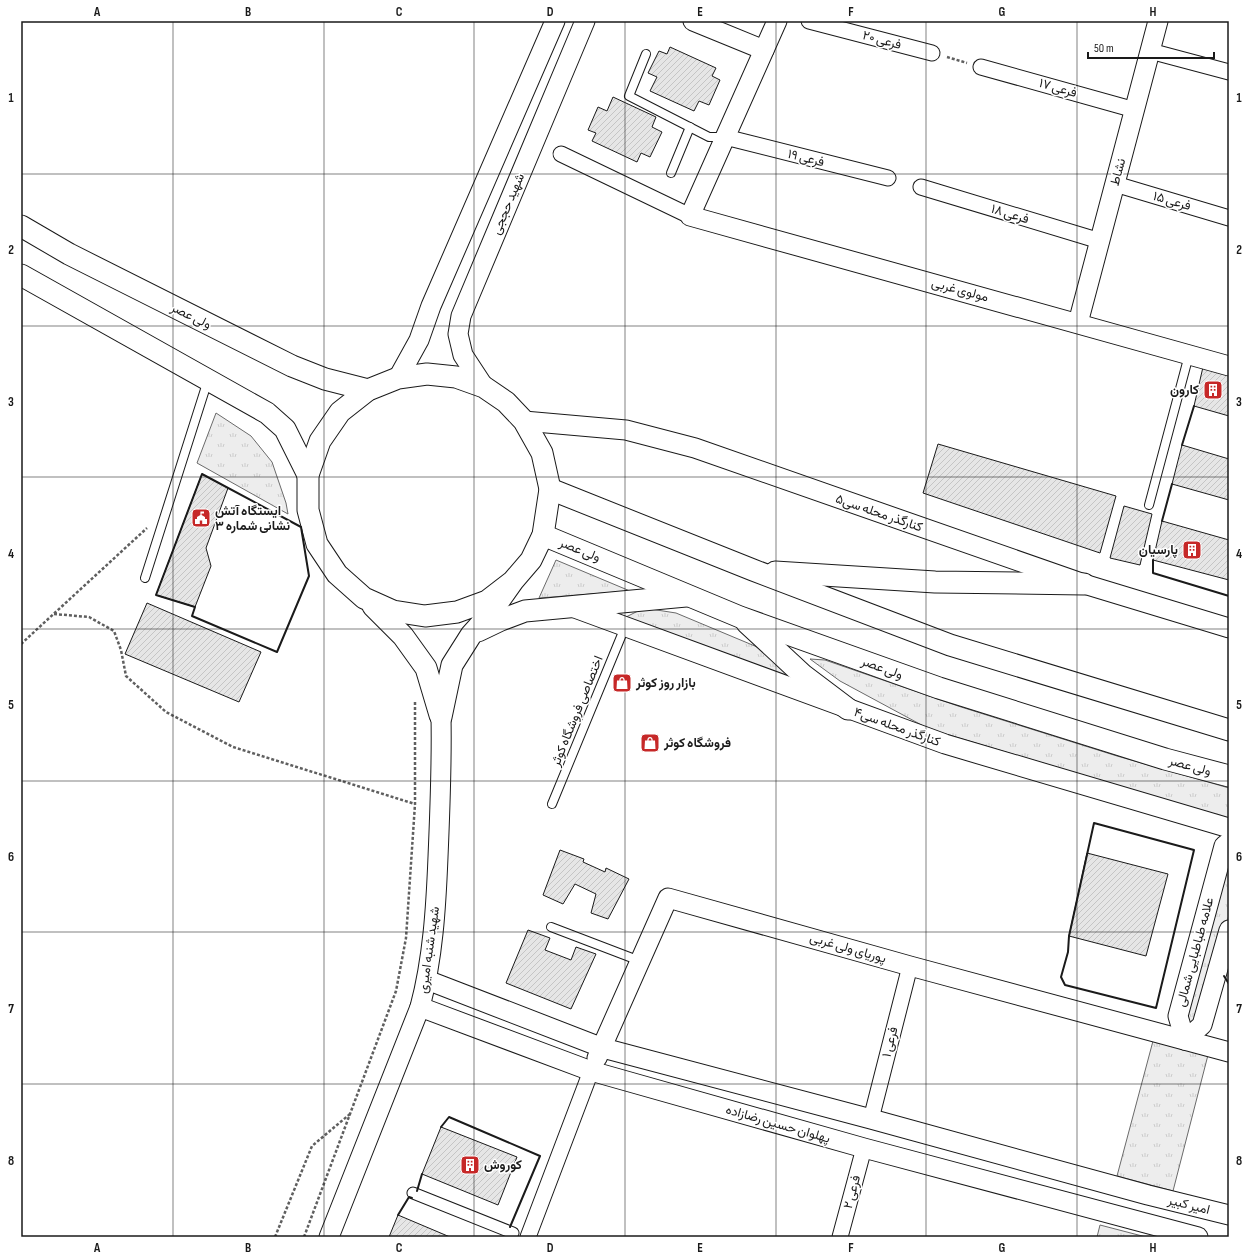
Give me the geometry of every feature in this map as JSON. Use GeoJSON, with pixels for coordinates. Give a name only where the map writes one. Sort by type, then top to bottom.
{"type":"FeatureCollection","features":[{"type":"Feature","properties":{"kind":"main road","name":"ولی عصر"},"geometry":{"type":"LineString","coordinates":[[21,226],[69,254],[292,366],[325,380],[368,390]]}},
{"type":"Feature","properties":{"kind":"main road"},"geometry":{"type":"LineString","coordinates":[[21,275],[267,413],[285,429],[308,475]]}},
{"type":"Feature","properties":{"kind":"main road"},"geometry":{"type":"LineString","coordinates":[[427,374],[456,377],[484,387],[506,402],[524,421],[542,453],[550,489],[543,536],[531,560],[513,581],[489,615],[471,635],[452,665],[441,717],[426,668],[403,636],[337,574],[317,544],[308,510],[308,475],[320,441],[340,412],[368,390],[398,378],[427,374]]}},
{"type":"Feature","properties":{"kind":"main road"},"geometry":{"type":"LineString","coordinates":[[550,489],[752,570],[950,645],[1229,730]]}},
{"type":"Feature","properties":{"kind":"main road","name":"ولی عصر"},"geometry":{"type":"LineString","coordinates":[[543,536],[690,595],[740,617],[939,688],[1164,759],[1229,776]]}},
{"type":"Feature","properties":{"kind":"main road"},"geometry":{"type":"LineString","coordinates":[[752,570],[935,582],[1084,584]]}},
{"type":"Feature","properties":{"kind":"main road"},"geometry":{"type":"LineString","coordinates":[[364,598],[393,611],[425,616],[457,612],[487,601],[513,581]]}},
{"type":"Feature","properties":{"kind":"main road"},"geometry":{"type":"LineString","coordinates":[[471,635],[501,620],[525,611],[690,595]]}},
{"type":"Feature","properties":{"kind":"main road"},"geometry":{"type":"LineString","coordinates":[[740,617],[803,675],[848,709]]}},
{"type":"Feature","properties":{"kind":"street"},"geometry":{"type":"LineString","coordinates":[[398,378],[419,340],[432,306],[555,21]]}},
{"type":"Feature","properties":{"kind":"street","name":"شهید حججی"},"geometry":{"type":"LineString","coordinates":[[484,387],[463,355],[458,334],[460,316],[585,21]]}},
{"type":"Feature","properties":{"kind":"street"},"geometry":{"type":"LineString","coordinates":[[693,21],[764,50]]}},
{"type":"Feature","properties":{"kind":"street"},"geometry":{"type":"LineString","coordinates":[[561,154],[690,216],[777,21]]}},
{"type":"Feature","properties":{"kind":"street","name":"فرعی ۲۰"},"geometry":{"type":"LineString","coordinates":[[809,21],[932,53]]}},
{"type":"Feature","properties":{"kind":"street","name":"نشاط"},"geometry":{"type":"LineString","coordinates":[[1078,323],[1158,21]]}},
{"type":"Feature","properties":{"kind":"street"},"geometry":{"type":"LineString","coordinates":[[1150,51],[1229,72]]}},
{"type":"Feature","properties":{"kind":"street","name":"فرعی ۱۷"},"geometry":{"type":"LineString","coordinates":[[981,67],[1135,110]]}},
{"type":"Feature","properties":{"kind":"street","name":"فرعی ۱۹"},"geometry":{"type":"LineString","coordinates":[[725,137],[888,178]]}},
{"type":"Feature","properties":{"kind":"street","name":"فرعی ۱۵"},"geometry":{"type":"LineString","coordinates":[[1115,184],[1229,218]]}},
{"type":"Feature","properties":{"kind":"street","name":"فرعی ۱۸"},"geometry":{"type":"LineString","coordinates":[[921,187],[1100,241]]}},
{"type":"Feature","properties":{"kind":"street","name":"مولوی غربی"},"geometry":{"type":"LineString","coordinates":[[690,216],[1229,366]]}},
{"type":"Feature","properties":{"kind":"street","name":"کنارگذر محله سی۵"},"geometry":{"type":"LineString","coordinates":[[524,421],[626,430],[695,448],[1084,584],[1168,611],[1229,628]]}},
{"type":"Feature","properties":{"kind":"street","name":"کنارگذر محله سی۴"},"geometry":{"type":"LineString","coordinates":[[572,607],[945,744],[1229,828]]}},
{"type":"Feature","properties":{"kind":"street","name":"شهید شنبه امیری"},"geometry":{"type":"LineString","coordinates":[[329,1237],[420,1007],[428,980],[436,906],[442,780],[441,717]]}},
{"type":"Feature","properties":{"kind":"street","name":"علامه طباطبایی شمالی"},"geometry":{"type":"LineString","coordinates":[[1229,842],[1224,846],[1178,1016],[1185,1040],[1202,1025],[1229,930]]}},
{"type":"Feature","properties":{"kind":"street","name":"پوریای ولی غربی"},"geometry":{"type":"LineString","coordinates":[[591,1071],[603,1048],[668,898],[910,966],[1229,1052]]}},
{"type":"Feature","properties":{"kind":"street","name":"فرعی ۱"},"geometry":{"type":"LineString","coordinates":[[871,1119],[910,966]]}},
{"type":"Feature","properties":{"kind":"street"},"geometry":{"type":"LineString","coordinates":[[428,980],[603,1048],[1097,1181],[1090,1209]]}},
{"type":"Feature","properties":{"kind":"street","name":"پهلوان حسین رضازاده"},"geometry":{"type":"LineString","coordinates":[[420,1007],[591,1071],[864,1148],[1191,1235]]}},
{"type":"Feature","properties":{"kind":"street"},"geometry":{"type":"LineString","coordinates":[[528,1237],[591,1071]]}},
{"type":"Feature","properties":{"kind":"street"},"geometry":{"type":"LineString","coordinates":[[864,1148],[871,1119]]}},
{"type":"Feature","properties":{"kind":"street","name":"فرعی ۲"},"geometry":{"type":"LineString","coordinates":[[840,1237],[864,1148]]}},
{"type":"Feature","properties":{"kind":"street","name":"امیر کبیر"},"geometry":{"type":"LineString","coordinates":[[1097,1181],[1229,1215]]}},
{"type":"Feature","properties":{"kind":"street"},"geometry":{"type":"LineString","coordinates":[[413,1193],[513,1233]]}},
{"type":"Feature","properties":{"kind":"street"},"geometry":{"type":"LineString","coordinates":[[1190,1205],[1191,1235]]}},
{"type":"Feature","properties":{"kind":"lane"},"geometry":{"type":"LineString","coordinates":[[646,54],[629,96],[709,137],[725,137]]}},
{"type":"Feature","properties":{"kind":"lane"},"geometry":{"type":"LineString","coordinates":[[671,173],[690,127]]}},
{"type":"Feature","properties":{"kind":"lane"},"geometry":{"type":"LineString","coordinates":[[1149,505],[1189,355]]}},
{"type":"Feature","properties":{"kind":"lane"},"geometry":{"type":"LineString","coordinates":[[145,578],[208,379]]}},
{"type":"Feature","properties":{"kind":"lane","name":"اختصاصی فروشگاه کوثر"},"geometry":{"type":"LineString","coordinates":[[552,804],[625,627]]}},
{"type":"Feature","properties":{"kind":"lane"},"geometry":{"type":"LineString","coordinates":[[551,926],[641,961]]}},
{"type":"Feature","properties":{"kind":"path"},"geometry":{"type":"LineString","coordinates":[[932,53],[981,67]]}},
{"type":"Feature","properties":{"kind":"path"},"geometry":{"type":"LineString","coordinates":[[21,644],[166,511]]}},
{"type":"Feature","properties":{"kind":"path"},"geometry":{"type":"LineString","coordinates":[[54,614],[89,617],[114,631],[121,650],[126,676],[166,712],[219,740],[233,747],[415,804]]}},
{"type":"Feature","properties":{"kind":"path"},"geometry":{"type":"LineString","coordinates":[[304,1237],[396,991],[406,938],[415,804],[415,700]]}},
{"type":"Feature","properties":{"kind":"path"},"geometry":{"type":"LineString","coordinates":[[275,1237],[312,1146],[350,1114]]}},
{"type":"Feature","properties":{"kind":"green space"},"geometry":{"type":"Polygon","coordinates":[[[216,413],[251,436],[272,462],[286,503],[288,514],[197,463],[216,413]]]}},
{"type":"Feature","properties":{"kind":"green space"},"geometry":{"type":"Polygon","coordinates":[[[556,560],[630,591],[539,598],[556,560]]]}},
{"type":"Feature","properties":{"kind":"green space"},"geometry":{"type":"Polygon","coordinates":[[[644,608],[676,613],[762,649],[822,694],[626,617],[644,608]]]}},
{"type":"Feature","properties":{"kind":"green space"},"geometry":{"type":"Polygon","coordinates":[[[810,659],[825,660],[958,706],[1117,756],[1229,788],[1229,819],[929,729],[840,681],[810,659]]]}},
{"type":"Feature","properties":{"kind":"green space"},"geometry":{"type":"Polygon","coordinates":[[[1229,849],[1229,915],[1198,1023],[1189,1028],[1185,1019],[1229,849]]]}},
{"type":"Feature","properties":{"kind":"green space"},"geometry":{"type":"Polygon","coordinates":[[[1153,1041],[1208,1055],[1173,1191],[1117,1176],[1153,1041]]]}},
{"type":"Feature","properties":{"kind":"green space"},"geometry":{"type":"Polygon","coordinates":[[[1100,1225],[1146,1237],[1097,1237],[1100,1225]]]}},
{"type":"Feature","properties":{"kind":"building"},"geometry":{"type":"Polygon","coordinates":[[[670,47],[716,68],[712,76],[720,80],[709,105],[699,101],[694,111],[650,91],[657,77],[648,73],[659,51],[667,54],[670,47]]]}},
{"type":"Feature","properties":{"kind":"building"},"geometry":{"type":"Polygon","coordinates":[[[613,97],[656,117],[652,127],[662,132],[650,157],[641,153],[637,162],[592,141],[596,133],[588,130],[598,107],[607,111],[613,97]]]}},
{"type":"Feature","properties":{"kind":"building","name":"کارون"},"geometry":{"type":"Polygon","coordinates":[[[1203,367],[1229,375],[1229,416],[1194,406],[1203,367]]]}},
{"type":"Feature","properties":{"kind":"building"},"geometry":{"type":"Polygon","coordinates":[[[938,444],[1116,496],[1100,553],[923,493],[938,444]]]}},
{"type":"Feature","properties":{"kind":"building"},"geometry":{"type":"Polygon","coordinates":[[[1182,445],[1229,459],[1229,500],[1172,484],[1182,445]]]}},
{"type":"Feature","properties":{"kind":"building","name":"ایستگاه آتش نشانی شماره ۳"},"geometry":{"type":"Polygon","coordinates":[[[202,474],[228,488],[206,548],[211,566],[195,607],[156,595],[202,474]]]}},
{"type":"Feature","properties":{"kind":"building"},"geometry":{"type":"Polygon","coordinates":[[[1124,506],[1152,514],[1140,565],[1110,558],[1124,506]]]}},
{"type":"Feature","properties":{"kind":"building","name":"پارسیان"},"geometry":{"type":"Polygon","coordinates":[[[1162,521],[1229,540],[1229,580],[1153,560],[1162,521]]]}},
{"type":"Feature","properties":{"kind":"building"},"geometry":{"type":"Polygon","coordinates":[[[147,603],[261,652],[239,702],[125,654],[147,603]]]}},
{"type":"Feature","properties":{"kind":"building"},"geometry":{"type":"Polygon","coordinates":[[[560,850],[584,859],[583,862],[605,872],[606,868],[629,879],[608,919],[591,913],[596,894],[575,884],[563,904],[543,895],[560,850]]]}},
{"type":"Feature","properties":{"kind":"building"},"geometry":{"type":"Polygon","coordinates":[[[1087,853],[1168,874],[1146,956],[1069,936],[1087,853]]]}},
{"type":"Feature","properties":{"kind":"building"},"geometry":{"type":"Polygon","coordinates":[[[528,930],[550,938],[545,950],[571,960],[576,947],[596,954],[571,1009],[506,983],[528,930]]]}},
{"type":"Feature","properties":{"kind":"building","name":"کوروش"},"geometry":{"type":"Polygon","coordinates":[[[441,1127],[517,1157],[498,1205],[422,1174],[441,1127]]]}},
{"type":"Feature","properties":{"kind":"building"},"geometry":{"type":"Polygon","coordinates":[[[398,1215],[450,1237],[389,1237],[398,1215]]]}},
{"type":"Feature","properties":{"kind":"wall"},"geometry":{"type":"LineString","coordinates":[[1182,445],[1194,406]]}},
{"type":"Feature","properties":{"kind":"wall"},"geometry":{"type":"LineString","coordinates":[[202,474],[301,527],[309,576],[277,652],[192,616],[195,607],[156,595],[202,474]]}},
{"type":"Feature","properties":{"kind":"wall"},"geometry":{"type":"LineString","coordinates":[[1162,521],[1172,484]]}},
{"type":"Feature","properties":{"kind":"wall"},"geometry":{"type":"LineString","coordinates":[[1153,560],[1153,573],[1229,596]]}},
{"type":"Feature","properties":{"kind":"wall"},"geometry":{"type":"LineString","coordinates":[[1094,823],[1194,850],[1156,1008],[1065,985],[1061,977],[1068,952],[1069,936],[1094,823]]}},
{"type":"Feature","properties":{"kind":"wall"},"geometry":{"type":"LineString","coordinates":[[1224,976],[1229,984]]}},
{"type":"Feature","properties":{"kind":"wall"},"geometry":{"type":"LineString","coordinates":[[441,1127],[449,1117],[540,1156],[510,1227]]}},
{"type":"Feature","properties":{"kind":"wall"},"geometry":{"type":"LineString","coordinates":[[417,1191],[422,1174]]}},
{"type":"Feature","properties":{"kind":"wall"},"geometry":{"type":"LineString","coordinates":[[398,1215],[409,1197],[412,1198]]}},
{"type":"Feature","properties":{"kind":"place","name":"کارون"},"geometry":{"type":"Point","coordinates":[1213,390]}},
{"type":"Feature","properties":{"kind":"place","name":"ایستگاه آتش نشانی شماره ۳"},"geometry":{"type":"Point","coordinates":[201,518]}},
{"type":"Feature","properties":{"kind":"place","name":"پارسیان"},"geometry":{"type":"Point","coordinates":[1192,550]}},
{"type":"Feature","properties":{"kind":"place","name":"بازار روز کوثر"},"geometry":{"type":"Point","coordinates":[622,683]}},
{"type":"Feature","properties":{"kind":"place","name":"فروشگاه کوثر"},"geometry":{"type":"Point","coordinates":[650,743]}},
{"type":"Feature","properties":{"kind":"place","name":"کوروش"},"geometry":{"type":"Point","coordinates":[470,1165]}}]}
